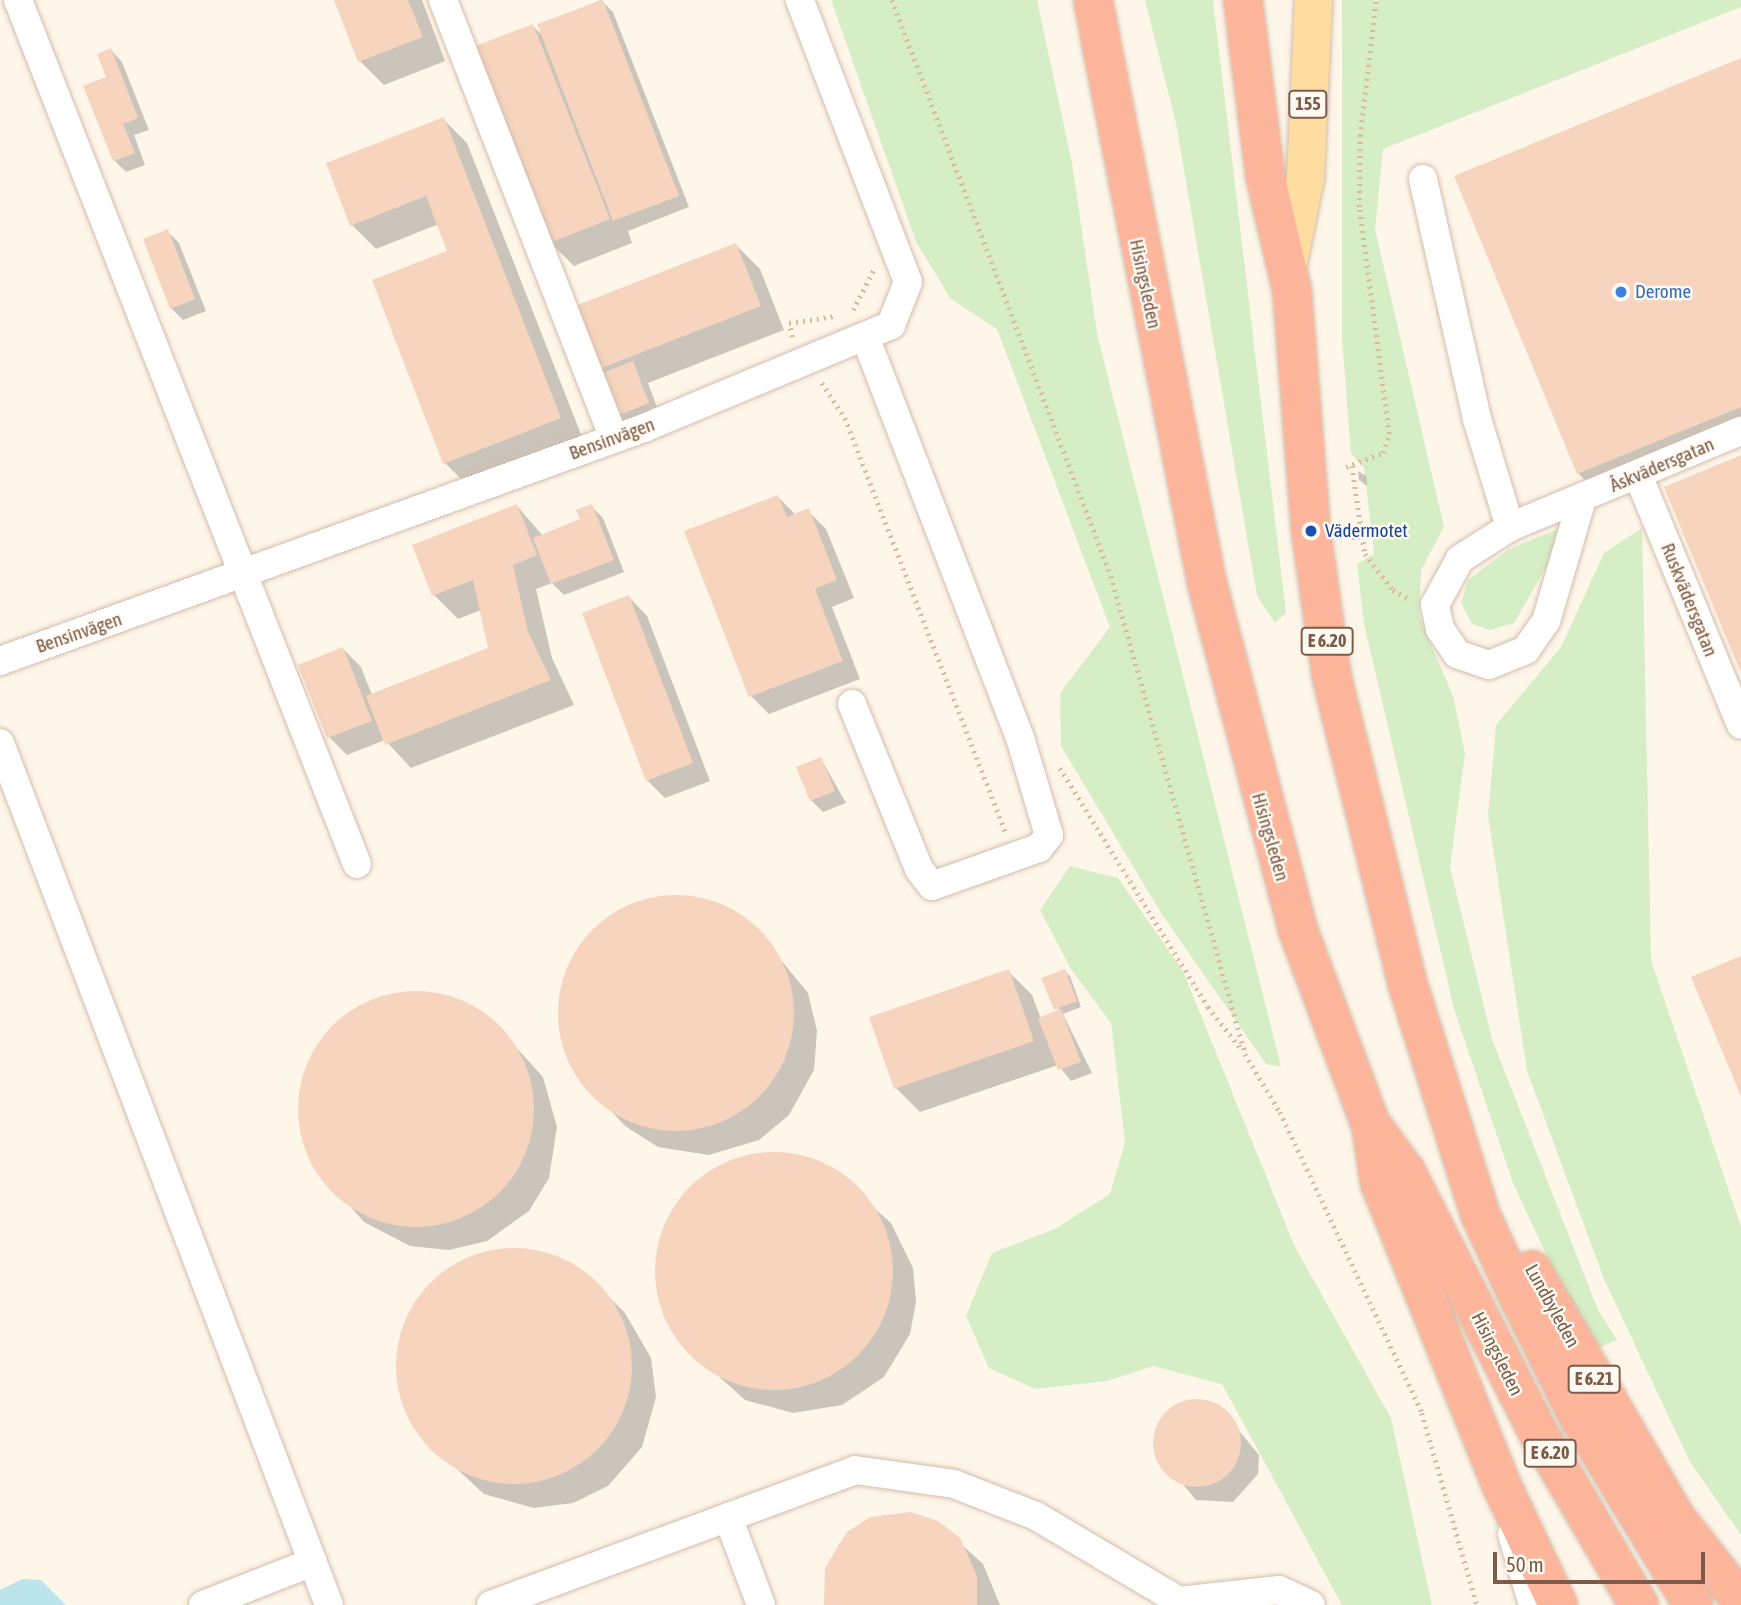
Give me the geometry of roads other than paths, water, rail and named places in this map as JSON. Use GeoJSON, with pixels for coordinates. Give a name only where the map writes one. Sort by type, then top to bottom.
{"type":"FeatureCollection","features":[{"type":"Feature","properties":{"kind":"highway","name":"Hisingsleden"},"geometry":{"type":"LineString","coordinates":[[1093,0],[1125,191],[1233,698],[1297,930],[1370,1122],[1406,1172],[1539,1434],[1639,1605]]}},
{"type":"Feature","properties":{"kind":"highway","name":"E 6.20"},"geometry":{"type":"LineString","coordinates":[[1243,0],[1272,216],[1288,262],[1311,531],[1332,678],[1359,805],[1458,1149],[1480,1214],[1580,1419],[1693,1605]]}},
{"type":"Feature","properties":{"kind":"highway"},"geometry":{"type":"LineString","coordinates":[[1370,1122],[1380,1183],[1544,1586]]}},
{"type":"Feature","properties":{"kind":"highway","name":"Lundbyleden"},"geometry":{"type":"LineString","coordinates":[[1458,1149],[1675,1517],[1741,1601]]}},
{"type":"Feature","properties":{"kind":"main road","name":"155"},"geometry":{"type":"LineString","coordinates":[[1288,262],[1305,177],[1313,0]]}},
{"type":"Feature","properties":{"kind":"street"},"geometry":{"type":"LineString","coordinates":[[18,0],[247,573],[357,864]]}},
{"type":"Feature","properties":{"kind":"street"},"geometry":{"type":"LineString","coordinates":[[443,0],[614,438]]}},
{"type":"Feature","properties":{"kind":"street","name":"Bensinvägen"},"geometry":{"type":"LineString","coordinates":[[0,661],[644,428],[866,339],[891,325],[903,307],[908,282],[800,0]]}},
{"type":"Feature","properties":{"kind":"street"},"geometry":{"type":"LineString","coordinates":[[1423,179],[1477,419],[1510,527]]}},
{"type":"Feature","properties":{"kind":"street"},"geometry":{"type":"LineString","coordinates":[[852,704],[919,869],[932,886],[1039,848],[1049,835],[1020,738],[866,339]]}},
{"type":"Feature","properties":{"kind":"street","name":"Åskvädersgatan"},"geometry":{"type":"LineString","coordinates":[[1583,499],[1546,621],[1526,650],[1489,666],[1457,654],[1440,629],[1435,605],[1460,559],[1510,527],[1583,499],[1741,431]]}},
{"type":"Feature","properties":{"kind":"street","name":"Ruskvädersgatan"},"geometry":{"type":"LineString","coordinates":[[1638,475],[1741,725]]}},
{"type":"Feature","properties":{"kind":"street"},"geometry":{"type":"LineString","coordinates":[[0,743],[330,1605]]}},
{"type":"Feature","properties":{"kind":"street"},"geometry":{"type":"LineString","coordinates":[[491,1605],[855,1470],[898,1471],[954,1484],[1036,1516],[1179,1601],[1279,1590],[1311,1605]]}},
{"type":"Feature","properties":{"kind":"street"},"geometry":{"type":"LineString","coordinates":[[729,1517],[761,1605]]}},
{"type":"Feature","properties":{"kind":"street"},"geometry":{"type":"LineString","coordinates":[[202,1605],[313,1562]]}},
{"type":"Feature","properties":{"kind":"water"},"geometry":{"type":"Polygon","coordinates":[[[23,1579],[41,1580],[66,1605],[0,1605],[0,1590],[23,1579]]]}},
{"type":"Feature","properties":{"kind":"place","name":"Derome"},"geometry":{"type":"Point","coordinates":[1621,292]}},
{"type":"Feature","properties":{"kind":"place","name":"Vädermotet"},"geometry":{"type":"Point","coordinates":[1311,531]}}]}
